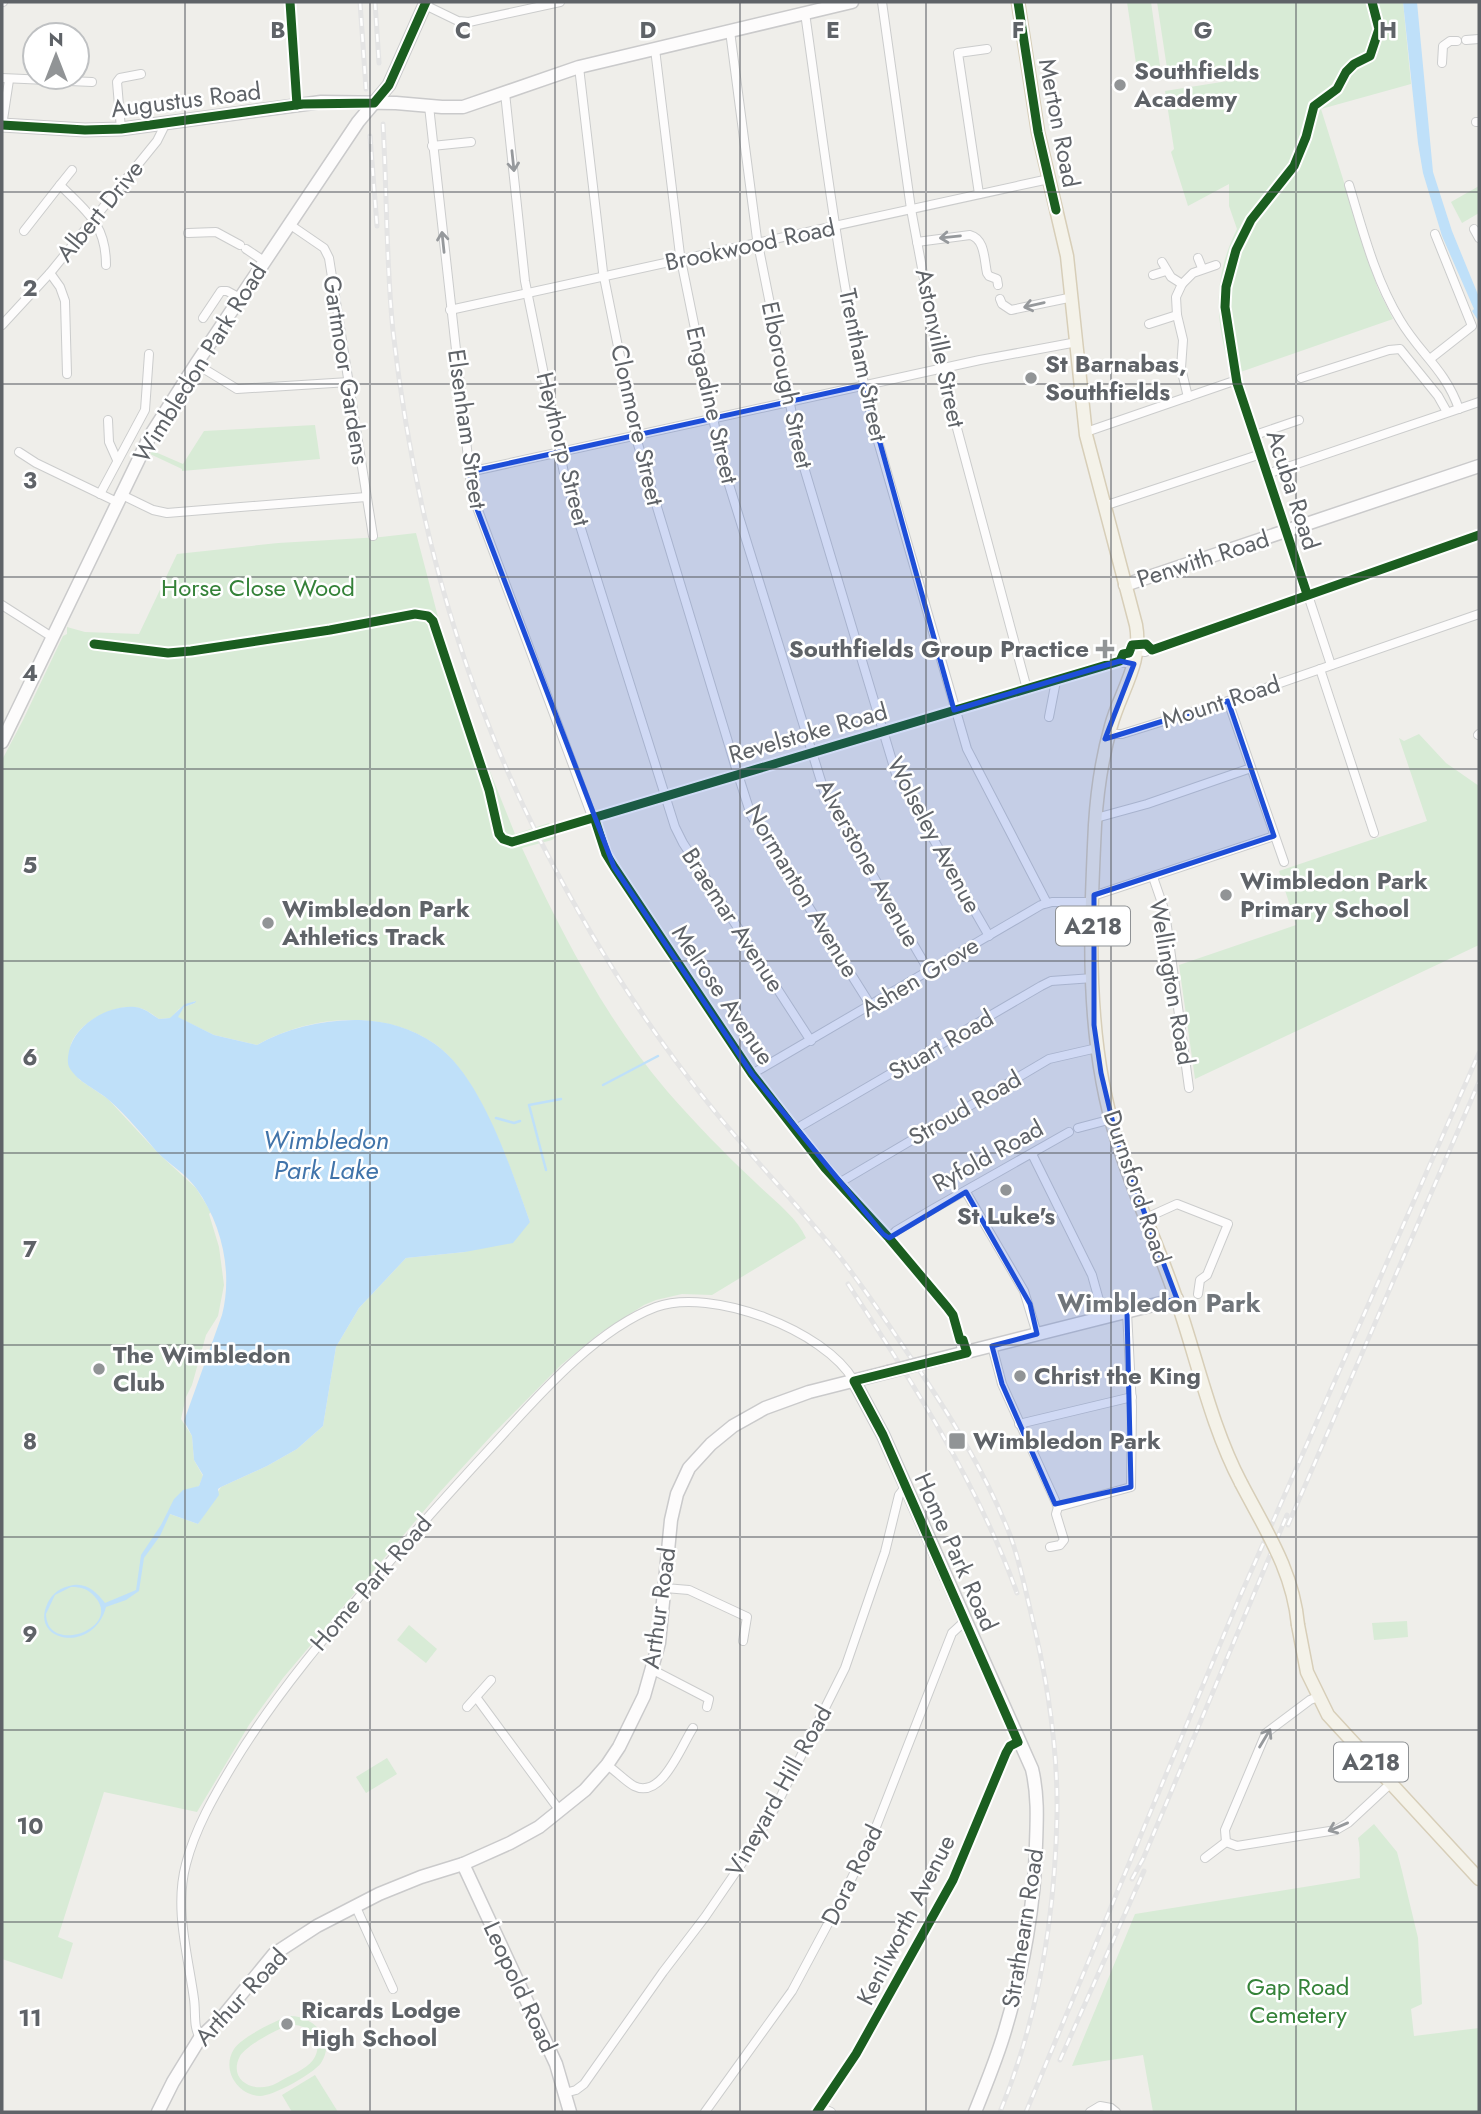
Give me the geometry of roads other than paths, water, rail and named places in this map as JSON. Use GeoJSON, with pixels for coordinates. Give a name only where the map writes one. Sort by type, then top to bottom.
{"type":"FeatureCollection","features":[{"type":"Feature","properties":{"kind":"main road","name":"Merton Road"},"geometry":{"type":"LineString","coordinates":[[1018,2],[1038,132],[1067,256],[1086,432],[1137,631],[1136,658]]}},
{"type":"Feature","properties":{"kind":"main road","name":"Durnsford Road"},"geometry":{"type":"LineString","coordinates":[[1136,658],[1109,734],[1096,818],[1093,978],[1097,1048],[1117,1140],[1177,1299],[1225,1447],[1294,1589],[1307,1672],[1318,1697],[1333,1722],[1479,1879]]}},
{"type":"Feature","properties":{"kind":"street"},"geometry":{"type":"LineString","coordinates":[[290,2],[297,105]]}},
{"type":"Feature","properties":{"kind":"street"},"geometry":{"type":"LineString","coordinates":[[425,3],[458,21],[469,22],[560,2]]}},
{"type":"Feature","properties":{"kind":"street","name":"Augustus Road"},"geometry":{"type":"LineString","coordinates":[[2,125],[85,130],[121,129],[297,105],[374,103],[463,107],[579,67],[852,2]]}},
{"type":"Feature","properties":{"kind":"street","name":"Astonville Street"},"geometry":{"type":"LineString","coordinates":[[882,2],[911,209],[941,369],[1027,689]]}},
{"type":"Feature","properties":{"kind":"street","name":"Wimbledon Park Road"},"geometry":{"type":"LineString","coordinates":[[2,742],[150,436],[358,122],[389,85],[425,3]]}},
{"type":"Feature","properties":{"kind":"street","name":"Trentham Street"},"geometry":{"type":"LineString","coordinates":[[805,13],[834,226],[864,385],[967,749],[1047,903]]}},
{"type":"Feature","properties":{"kind":"street","name":"Elborough Street"},"geometry":{"type":"LineString","coordinates":[[730,31],[758,243],[788,402],[800,454],[882,732]]}},
{"type":"Feature","properties":{"kind":"street"},"geometry":{"type":"LineString","coordinates":[[1442,63],[1445,43],[1479,39]]}},
{"type":"Feature","properties":{"kind":"street","name":"Engadine Street"},"geometry":{"type":"LineString","coordinates":[[654,49],[681,260],[712,419],[722,462],[810,752]]}},
{"type":"Feature","properties":{"kind":"street"},"geometry":{"type":"LineString","coordinates":[[979,194],[958,53],[987,49]]}},
{"type":"Feature","properties":{"kind":"street","name":"Clonmore Street"},"geometry":{"type":"LineString","coordinates":[[579,67],[604,276],[635,435],[738,774]]}},
{"type":"Feature","properties":{"kind":"street"},"geometry":{"type":"LineString","coordinates":[[121,129],[117,82],[120,78],[141,74]]}},
{"type":"Feature","properties":{"kind":"street"},"geometry":{"type":"LineString","coordinates":[[2,125],[5,79],[92,82]]}},
{"type":"Feature","properties":{"kind":"street","name":"Heythorp Street"},"geometry":{"type":"LineString","coordinates":[[505,93],[527,293],[568,487],[666,794]]}},
{"type":"Feature","properties":{"kind":"street","name":"Elsenham Street"},"geometry":{"type":"LineString","coordinates":[[429,106],[469,472],[481,520],[594,817]]}},
{"type":"Feature","properties":{"kind":"street","name":"Albert Drive"},"geometry":{"type":"LineString","coordinates":[[2,325],[50,273],[157,141],[163,129],[162,124]]}},
{"type":"Feature","properties":{"kind":"street"},"geometry":{"type":"LineString","coordinates":[[432,146],[471,142]]}},
{"type":"Feature","properties":{"kind":"street"},"geometry":{"type":"LineString","coordinates":[[24,230],[72,170]]}},
{"type":"Feature","properties":{"kind":"street","name":"Brookwood Road"},"geometry":{"type":"LineString","coordinates":[[450,310],[1049,179]]}},
{"type":"Feature","properties":{"kind":"street"},"geometry":{"type":"LineString","coordinates":[[60,185],[94,218],[106,244],[106,265]]}},
{"type":"Feature","properties":{"kind":"street"},"geometry":{"type":"LineString","coordinates":[[1349,185],[1383,289],[1400,320],[1451,386],[1459,409]]}},
{"type":"Feature","properties":{"kind":"street","name":"Gartmoor Gardens"},"geometry":{"type":"LineString","coordinates":[[289,224],[327,252],[373,536]]}},
{"type":"Feature","properties":{"kind":"street"},"geometry":{"type":"LineString","coordinates":[[1474,229],[1479,238]]}},
{"type":"Feature","properties":{"kind":"street"},"geometry":{"type":"LineString","coordinates":[[188,233],[216,232],[264,261]]}},
{"type":"Feature","properties":{"kind":"street"},"geometry":{"type":"LineString","coordinates":[[1430,359],[1472,326],[1435,234]]}},
{"type":"Feature","properties":{"kind":"street"},"geometry":{"type":"LineString","coordinates":[[917,242],[970,235],[977,237],[981,243],[987,273],[997,279],[998,285]]}},
{"type":"Feature","properties":{"kind":"street"},"geometry":{"type":"LineString","coordinates":[[1198,258],[1202,268]]}},
{"type":"Feature","properties":{"kind":"street"},"geometry":{"type":"LineString","coordinates":[[1162,262],[1166,271],[1182,284]]}},
{"type":"Feature","properties":{"kind":"street"},"geometry":{"type":"LineString","coordinates":[[1086,432],[1188,397],[1181,368],[1183,340],[1176,297],[1182,284],[1193,273],[1216,265]]}},
{"type":"Feature","properties":{"kind":"street"},"geometry":{"type":"LineString","coordinates":[[1153,275],[1166,271]]}},
{"type":"Feature","properties":{"kind":"street"},"geometry":{"type":"LineString","coordinates":[[50,273],[60,287],[65,302],[67,374]]}},
{"type":"Feature","properties":{"kind":"street"},"geometry":{"type":"LineString","coordinates":[[203,318],[221,290],[240,298]]}},
{"type":"Feature","properties":{"kind":"street"},"geometry":{"type":"LineString","coordinates":[[1000,299],[1002,304],[1011,310],[1073,297]]}},
{"type":"Feature","properties":{"kind":"street"},"geometry":{"type":"LineString","coordinates":[[1149,324],[1177,315]]}},
{"type":"Feature","properties":{"kind":"street"},"geometry":{"type":"LineString","coordinates":[[469,472],[864,385],[1077,342]]}},
{"type":"Feature","properties":{"kind":"street"},"geometry":{"type":"LineString","coordinates":[[1301,378],[1389,350],[1400,349],[1438,396],[1447,412]]}},
{"type":"Feature","properties":{"kind":"street"},"geometry":{"type":"LineString","coordinates":[[100,494],[145,410],[149,354]]}},
{"type":"Feature","properties":{"kind":"street"},"geometry":{"type":"LineString","coordinates":[[196,364],[237,389],[349,382]]}},
{"type":"Feature","properties":{"kind":"street","name":"Acuba Road"},"geometry":{"type":"LineString","coordinates":[[1188,397],[1231,382],[1237,383],[1331,665]]}},
{"type":"Feature","properties":{"kind":"street"},"geometry":{"type":"LineString","coordinates":[[1267,474],[1479,402]]}},
{"type":"Feature","properties":{"kind":"street"},"geometry":{"type":"LineString","coordinates":[[108,420],[109,442],[117,460]]}},
{"type":"Feature","properties":{"kind":"street","name":"Acuba Road"},"geometry":{"type":"LineString","coordinates":[[1255,435],[1299,421]]}},
{"type":"Feature","properties":{"kind":"street"},"geometry":{"type":"LineString","coordinates":[[19,452],[100,494],[167,513],[366,497]]}},
{"type":"Feature","properties":{"kind":"street"},"geometry":{"type":"LineString","coordinates":[[1104,506],[1261,454]]}},
{"type":"Feature","properties":{"kind":"street","name":"Penwith Road"},"geometry":{"type":"LineString","coordinates":[[1125,585],[1479,466]]}},
{"type":"Feature","properties":{"kind":"street","name":"Revelstoke Road"},"geometry":{"type":"LineString","coordinates":[[507,840],[512,842],[526,838],[666,794],[1136,658],[1145,652],[1479,535]]}},
{"type":"Feature","properties":{"kind":"street"},"geometry":{"type":"LineString","coordinates":[[2,605],[52,637]]}},
{"type":"Feature","properties":{"kind":"street","name":"Mount Road"},"geometry":{"type":"LineString","coordinates":[[1109,734],[1122,734],[1228,701],[1479,614]]}},
{"type":"Feature","properties":{"kind":"street"},"geometry":{"type":"LineString","coordinates":[[1320,669],[1374,833]]}},
{"type":"Feature","properties":{"kind":"street"},"geometry":{"type":"LineString","coordinates":[[1049,717],[1056,681]]}},
{"type":"Feature","properties":{"kind":"street"},"geometry":{"type":"LineString","coordinates":[[1228,701],[1284,862]]}},
{"type":"Feature","properties":{"kind":"street","name":"Wolseley Avenue"},"geometry":{"type":"LineString","coordinates":[[882,732],[895,774],[989,936]]}},
{"type":"Feature","properties":{"kind":"street","name":"Alverstone Avenue"},"geometry":{"type":"LineString","coordinates":[[810,752],[825,794],[929,971]]}},
{"type":"Feature","properties":{"kind":"street"},"geometry":{"type":"LineString","coordinates":[[1096,818],[1147,804],[1251,768]]}},
{"type":"Feature","properties":{"kind":"street","name":"Normanton Avenue"},"geometry":{"type":"LineString","coordinates":[[738,774],[751,815],[871,1006]]}},
{"type":"Feature","properties":{"kind":"street","name":"Braemar Avenue"},"geometry":{"type":"LineString","coordinates":[[666,794],[675,827],[683,843],[811,1041]]}},
{"type":"Feature","properties":{"kind":"street","name":"Melrose Avenue"},"geometry":{"type":"LineString","coordinates":[[594,817],[610,860],[752,1074],[794,1130],[890,1238],[953,1315],[963,1353]]}},
{"type":"Feature","properties":{"kind":"street","name":"Ashen Grove"},"geometry":{"type":"LineString","coordinates":[[752,1074],[1047,903],[1093,899],[1274,836]]}},
{"type":"Feature","properties":{"kind":"street","name":"Wellington Road"},"geometry":{"type":"LineString","coordinates":[[1153,877],[1165,912],[1189,1088]]}},
{"type":"Feature","properties":{"kind":"street","name":"Stuart Road"},"geometry":{"type":"LineString","coordinates":[[794,1130],[1041,986],[1051,981],[1093,978]]}},
{"type":"Feature","properties":{"kind":"street","name":"Stroud Road"},"geometry":{"type":"LineString","coordinates":[[839,1183],[1049,1059],[1097,1048]]}},
{"type":"Feature","properties":{"kind":"street","name":"Ryfold Road"},"geometry":{"type":"LineString","coordinates":[[1078,1128],[1112,1119]]}},
{"type":"Feature","properties":{"kind":"street","name":"Ryfold Road"},"geometry":{"type":"LineString","coordinates":[[890,1238],[896,1231],[1069,1132]]}},
{"type":"Feature","properties":{"kind":"street"},"geometry":{"type":"LineString","coordinates":[[1032,1154],[1092,1275],[1104,1318]]}},
{"type":"Feature","properties":{"kind":"street"},"geometry":{"type":"LineString","coordinates":[[966,1192],[1024,1291],[1037,1334]]}},
{"type":"Feature","properties":{"kind":"street"},"geometry":{"type":"LineString","coordinates":[[1146,1218],[1177,1204],[1227,1224],[1207,1275],[1200,1280],[1198,1294]]}},
{"type":"Feature","properties":{"kind":"street","name":"Arthur Road"},"geometry":{"type":"LineString","coordinates":[[158,2112],[200,2038],[224,2015],[274,1954],[355,1905],[398,1885],[463,1864],[539,1828],[585,1790],[607,1765],[633,1722],[653,1670],[666,1588],[671,1520],[677,1494],[698,1456],[733,1426],[765,1408],[809,1392],[1177,1299]]}},
{"type":"Feature","properties":{"kind":"street","name":"Home Park Road"},"geometry":{"type":"LineString","coordinates":[[200,2038],[195,2026],[195,2005],[182,1923],[182,1883],[195,1836],[216,1793],[259,1723],[306,1658],[468,1471],[556,1378],[623,1324],[647,1311],[661,1306],[703,1301],[744,1310],[788,1328],[830,1355],[854,1381],[883,1435],[1018,1742]]}},
{"type":"Feature","properties":{"kind":"street"},"geometry":{"type":"LineString","coordinates":[[1058,1507],[1131,1487],[1132,1397],[1127,1312]]}},
{"type":"Feature","properties":{"kind":"street"},"geometry":{"type":"LineString","coordinates":[[992,1346],[1002,1384],[1058,1507],[1056,1514],[1064,1540],[1060,1545],[1050,1547]]}},
{"type":"Feature","properties":{"kind":"street"},"geometry":{"type":"LineString","coordinates":[[1019,1424],[1132,1397]]}},
{"type":"Feature","properties":{"kind":"street","name":"Vineyard Hill Road"},"geometry":{"type":"LineString","coordinates":[[565,2093],[584,2084],[742,1863],[776,1805],[845,1668],[885,1552],[899,1495],[906,1486]]}},
{"type":"Feature","properties":{"kind":"street"},"geometry":{"type":"LineString","coordinates":[[666,1588],[689,1590],[747,1618],[743,1641]]}},
{"type":"Feature","properties":{"kind":"street","name":"Dora Road"},"geometry":{"type":"LineString","coordinates":[[705,2112],[792,1992],[824,1934],[874,1832],[952,1633],[965,1621]]}},
{"type":"Feature","properties":{"kind":"street"},"geometry":{"type":"LineString","coordinates":[[653,1670],[709,1699],[707,1707]]}},
{"type":"Feature","properties":{"kind":"street"},"geometry":{"type":"LineString","coordinates":[[467,1707],[491,1680]]}},
{"type":"Feature","properties":{"kind":"street"},"geometry":{"type":"LineString","coordinates":[[476,1697],[560,1811]]}},
{"type":"Feature","properties":{"kind":"street"},"geometry":{"type":"LineString","coordinates":[[1226,1842],[1225,1830],[1266,1733],[1318,1697]]}},
{"type":"Feature","properties":{"kind":"street"},"geometry":{"type":"LineString","coordinates":[[607,1765],[636,1787],[653,1787],[662,1780],[687,1732]]}},
{"type":"Feature","properties":{"kind":"street","name":"Kenilworth Avenue"},"geometry":{"type":"LineString","coordinates":[[819,2110],[856,2053],[953,1880],[1006,1753],[1010,1746],[1018,1742]]}},
{"type":"Feature","properties":{"kind":"street","name":"Strathearn Road"},"geometry":{"type":"LineString","coordinates":[[975,2112],[1009,2018],[1032,1897],[1037,1793],[1032,1769],[1018,1742]]}},
{"type":"Feature","properties":{"kind":"street"},"geometry":{"type":"LineString","coordinates":[[1226,1842],[1237,1846],[1336,1830],[1348,1823],[1390,1784]]}},
{"type":"Feature","properties":{"kind":"street"},"geometry":{"type":"LineString","coordinates":[[1205,1858],[1226,1842]]}},
{"type":"Feature","properties":{"kind":"street","name":"Leopold Road"},"geometry":{"type":"LineString","coordinates":[[463,1864],[549,2048],[570,2112]]}},
{"type":"Feature","properties":{"kind":"street"},"geometry":{"type":"LineString","coordinates":[[355,1905],[393,1989]]}},
{"type":"Feature","properties":{"kind":"street"},"geometry":{"type":"LineString","coordinates":[[1090,2112],[1094,2108],[1107,2106],[1116,2112]]}},
{"type":"Feature","properties":{"kind":"street"},"geometry":{"type":"LineString","coordinates":[[819,2110],[831,2112]]}},
{"type":"Feature","properties":{"kind":"water"},"geometry":{"type":"Polygon","coordinates":[[[1403,2],[1417,2],[1433,172],[1452,231],[1479,297],[1479,322],[1442,236],[1423,173],[1403,2]]]}},
{"type":"Feature","properties":{"kind":"water","name":"Wimbledon Park Lake"},"geometry":{"type":"Polygon","coordinates":[[[196,1001],[184,1007],[178,1017],[214,1035],[257,1045],[293,1029],[346,1020],[390,1024],[426,1038],[452,1059],[481,1101],[504,1151],[530,1222],[513,1243],[465,1252],[406,1258],[359,1308],[336,1347],[323,1426],[297,1449],[218,1489],[219,1495],[198,1524],[170,1514],[160,1536],[144,1558],[139,1591],[126,1600],[106,1607],[99,1622],[90,1631],[78,1637],[67,1638],[48,1629],[44,1619],[52,1596],[65,1587],[80,1585],[94,1591],[105,1603],[136,1590],[141,1555],[174,1499],[183,1490],[199,1486],[203,1475],[194,1460],[192,1436],[184,1421],[222,1315],[226,1282],[219,1233],[196,1188],[157,1152],[116,1107],[73,1073],[68,1063],[69,1051],[78,1032],[104,1013],[135,1007],[159,1019],[170,1018],[185,1004],[196,1001]],[[71,1587],[55,1595],[46,1614],[50,1627],[58,1633],[69,1635],[92,1627],[99,1619],[101,1608],[87,1590],[71,1587]]]}},
{"type":"Feature","properties":{"kind":"waterway"},"geometry":{"type":"LineString","coordinates":[[603,1085],[658,1056]]}},
{"type":"Feature","properties":{"kind":"waterway"},"geometry":{"type":"LineString","coordinates":[[546,1170],[529,1105],[561,1099]]}},
{"type":"Feature","properties":{"kind":"waterway"},"geometry":{"type":"LineString","coordinates":[[496,1118],[514,1123],[520,1121]]}},
{"type":"Feature","properties":{"kind":"railway"},"geometry":{"type":"LineString","coordinates":[[360,2],[366,89]]}},
{"type":"Feature","properties":{"kind":"railway"},"geometry":{"type":"LineString","coordinates":[[375,2],[379,63]]}},
{"type":"Feature","properties":{"kind":"railway"},"geometry":{"type":"LineString","coordinates":[[383,124],[393,331],[413,463],[444,593],[464,657],[512,782],[579,912],[641,1012],[712,1108],[840,1257],[938,1398],[989,1488],[1016,1553],[1036,1634],[1053,1736],[1057,1788],[1056,1852],[1048,1928],[1035,2003],[1014,2076],[1000,2112]]}},
{"type":"Feature","properties":{"kind":"railway"},"geometry":{"type":"LineString","coordinates":[[370,136],[377,226]]}},
{"type":"Feature","properties":{"kind":"railway"},"geometry":{"type":"LineString","coordinates":[[1026,2112],[1238,1601],[1479,1053]]}},
{"type":"Feature","properties":{"kind":"railway"},"geometry":{"type":"LineString","coordinates":[[1288,1525],[1479,1082]]}},
{"type":"Feature","properties":{"kind":"railway"},"geometry":{"type":"LineString","coordinates":[[848,1284],[942,1434],[983,1512],[1017,1593]]}},
{"type":"Feature","properties":{"kind":"railway"},"geometry":{"type":"LineString","coordinates":[[1132,1879],[1143,1859],[1287,1515]]}},
{"type":"Feature","properties":{"kind":"railway"},"geometry":{"type":"LineString","coordinates":[[1060,2060],[1144,1871]]}},
{"type":"Feature","properties":{"kind":"place","name":"Southfields Academy"},"geometry":{"type":"Point","coordinates":[1120,85]}},
{"type":"Feature","properties":{"kind":"place","name":"St Barnabas, Southfields"},"geometry":{"type":"Point","coordinates":[1031,378]}},
{"type":"Feature","properties":{"kind":"place","name":"Southfields Group Practice"},"geometry":{"type":"Point","coordinates":[1105,649]}},
{"type":"Feature","properties":{"kind":"place","name":"Wimbledon Park Primary School"},"geometry":{"type":"Point","coordinates":[1226,895]}},
{"type":"Feature","properties":{"kind":"place","name":"Wimbledon Park Athletics Track"},"geometry":{"type":"Point","coordinates":[268,923]}},
{"type":"Feature","properties":{"kind":"place","name":"St Luke's"},"geometry":{"type":"Point","coordinates":[1006,1190]}},
{"type":"Feature","properties":{"kind":"place","name":"The Wimbledon Club"},"geometry":{"type":"Point","coordinates":[99,1369]}},
{"type":"Feature","properties":{"kind":"place","name":"Christ the King"},"geometry":{"type":"Point","coordinates":[1020,1376]}},
{"type":"Feature","properties":{"kind":"place","name":"Wimbledon Park"},"geometry":{"type":"Point","coordinates":[957,1441]}},
{"type":"Feature","properties":{"kind":"place","name":"Ricards Lodge High School"},"geometry":{"type":"Point","coordinates":[287,2024]}},
{"type":"Feature","properties":{"kind":"district","name":"Wimbledon Park"},"geometry":{"type":"Point","coordinates":[1159,1303]}},
{"type":"Feature","properties":{"kind":"park label","name":"Horse Close Wood"},"geometry":{"type":"Point","coordinates":[258,588]}},
{"type":"Feature","properties":{"kind":"park label","name":"Gap Road Cemetery"},"geometry":{"type":"Point","coordinates":[1298,2001]}}]}
